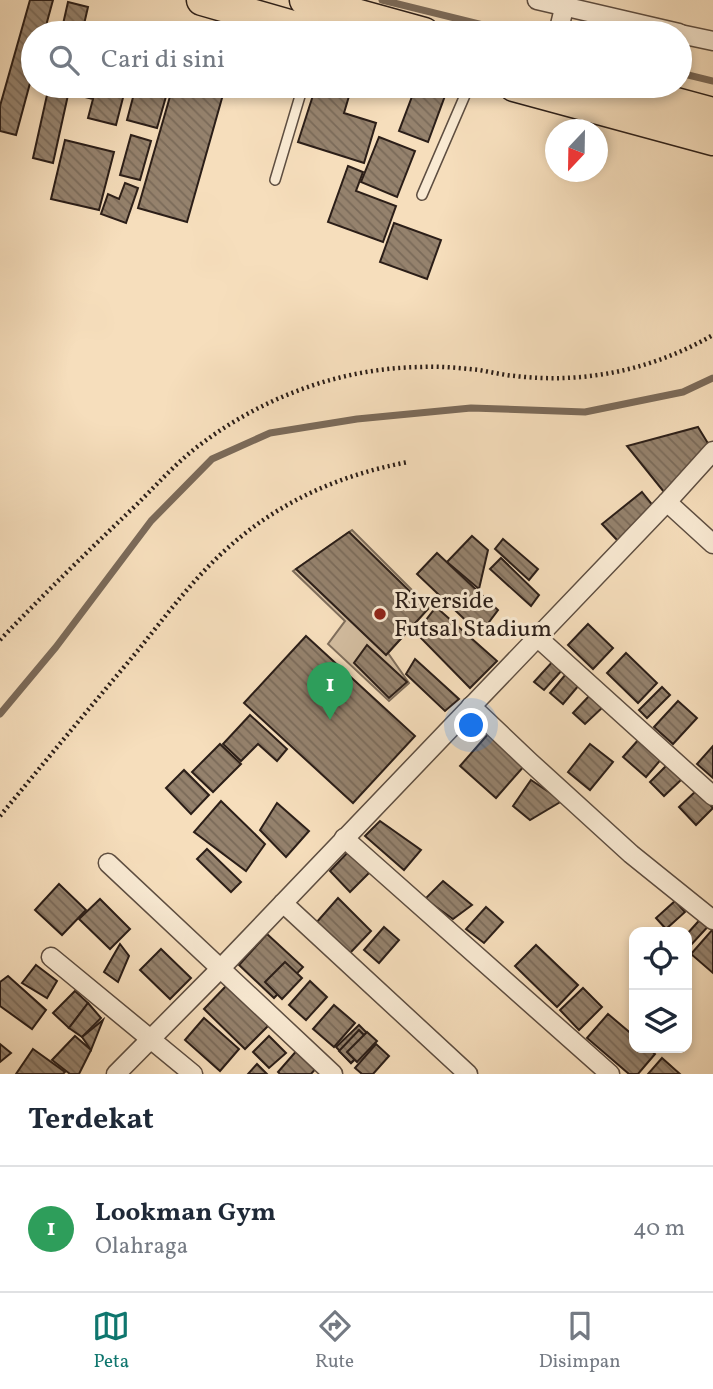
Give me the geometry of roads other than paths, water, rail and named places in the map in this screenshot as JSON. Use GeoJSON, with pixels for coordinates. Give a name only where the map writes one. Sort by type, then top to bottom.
{"type":"FeatureCollection","features":[{"type":"Feature","properties":{"kind":"highway"},"geometry":{"type":"LineString","coordinates":[[202,0],[275,21]]}},
{"type":"Feature","properties":{"kind":"highway"},"geometry":{"type":"LineString","coordinates":[[305,0],[381,21]]}},
{"type":"Feature","properties":{"kind":"highway"},"geometry":{"type":"LineString","coordinates":[[558,98],[713,140]]}},
{"type":"Feature","properties":{"kind":"highway"},"geometry":{"type":"LineString","coordinates":[[657,98],[713,113]]}},
{"type":"Feature","properties":{"kind":"street"},"geometry":{"type":"LineString","coordinates":[[537,0],[565,3],[633,21]]}},
{"type":"Feature","properties":{"kind":"street"},"geometry":{"type":"LineString","coordinates":[[561,21],[565,3]]}},
{"type":"Feature","properties":{"kind":"street"},"geometry":{"type":"LineString","coordinates":[[692,36],[713,41]]}},
{"type":"Feature","properties":{"kind":"street"},"geometry":{"type":"LineString","coordinates":[[116,1074],[220,970],[713,452]]}},
{"type":"Feature","properties":{"kind":"street"},"geometry":{"type":"LineString","coordinates":[[667,502],[713,544]]}},
{"type":"Feature","properties":{"kind":"street"},"geometry":{"type":"LineString","coordinates":[[537,637],[713,796]]}},
{"type":"Feature","properties":{"kind":"street"},"geometry":{"type":"LineString","coordinates":[[471,706],[631,854],[713,920]]}},
{"type":"Feature","properties":{"kind":"street"},"geometry":{"type":"LineString","coordinates":[[344,838],[610,1074]]}},
{"type":"Feature","properties":{"kind":"street"},"geometry":{"type":"LineString","coordinates":[[108,863],[332,1074]]}},
{"type":"Feature","properties":{"kind":"street"},"geometry":{"type":"LineString","coordinates":[[283,903],[468,1074]]}},
{"type":"Feature","properties":{"kind":"street"},"geometry":{"type":"LineString","coordinates":[[51,957],[193,1074]]}},
{"type":"Feature","properties":{"kind":"lane"},"geometry":{"type":"LineString","coordinates":[[275,180],[299,98]]}},
{"type":"Feature","properties":{"kind":"lane"},"geometry":{"type":"LineString","coordinates":[[422,195],[464,98]]}},
{"type":"Feature","properties":{"kind":"waterway"},"geometry":{"type":"LineString","coordinates":[[382,0],[467,21]]}},
{"type":"Feature","properties":{"kind":"waterway"},"geometry":{"type":"LineString","coordinates":[[692,76],[713,81]]}},
{"type":"Feature","properties":{"kind":"waterway"},"geometry":{"type":"LineString","coordinates":[[0,714],[56,647],[151,521],[212,459],[270,433],[357,419],[471,408],[585,412],[683,392],[713,378]]}},
{"type":"Feature","properties":{"kind":"place","name":"Riverside Futsal Stadium"},"geometry":{"type":"Point","coordinates":[380,614]}},
{"type":"Feature","properties":{"kind":"place","name":"Lookman Gym"},"geometry":{"type":"Point","coordinates":[330,720]}}]}
